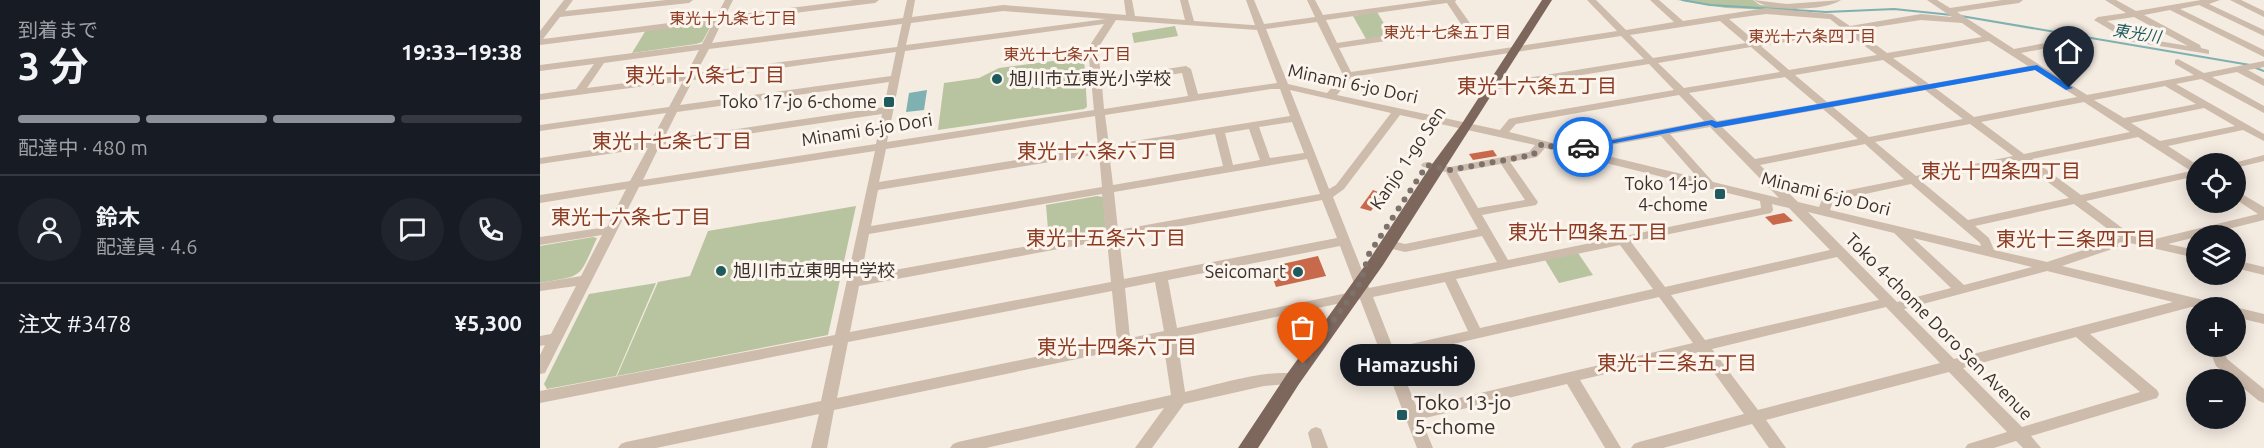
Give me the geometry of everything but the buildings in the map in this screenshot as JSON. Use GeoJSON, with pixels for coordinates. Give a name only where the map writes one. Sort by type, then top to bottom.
{"type":"FeatureCollection","features":[{"type":"Feature","properties":{"kind":"main road","name":"Kanjo 1-go Sen"},"geometry":{"type":"LineString","coordinates":[[1511,49],[1538,0]]}},
{"type":"Feature","properties":{"kind":"main road","name":"Kanjo 1-go Sen"},"geometry":{"type":"LineString","coordinates":[[1248,448],[1293,379],[1357,293],[1438,168],[1461,125],[1511,49],[1547,0]]}},
{"type":"Feature","properties":{"kind":"main road","name":"Kanjo 1-go Sen"},"geometry":{"type":"LineString","coordinates":[[1357,293],[1369,254],[1438,168]]}},
{"type":"Feature","properties":{"kind":"street"},"geometry":{"type":"LineString","coordinates":[[540,37],[569,0]]}},
{"type":"Feature","properties":{"kind":"street"},"geometry":{"type":"LineString","coordinates":[[557,15],[689,0]]}},
{"type":"Feature","properties":{"kind":"street"},"geometry":{"type":"LineString","coordinates":[[540,369],[729,0]]}},
{"type":"Feature","properties":{"kind":"street"},"geometry":{"type":"LineString","coordinates":[[540,42],[875,0]]}},
{"type":"Feature","properties":{"kind":"street"},"geometry":{"type":"LineString","coordinates":[[819,448],[900,48],[913,0]]}},
{"type":"Feature","properties":{"kind":"street"},"geometry":{"type":"LineString","coordinates":[[1128,0],[1131,18]]}},
{"type":"Feature","properties":{"kind":"street"},"geometry":{"type":"LineString","coordinates":[[1184,0],[1191,23]]}},
{"type":"Feature","properties":{"kind":"street"},"geometry":{"type":"LineString","coordinates":[[1263,0],[1250,1],[1344,241],[1357,293],[1387,354],[1425,448]]}},
{"type":"Feature","properties":{"kind":"street"},"geometry":{"type":"LineString","coordinates":[[1311,0],[1348,75]]}},
{"type":"Feature","properties":{"kind":"street"},"geometry":{"type":"LineString","coordinates":[[540,97],[1112,19],[1131,18],[1260,27],[1450,0],[1467,26],[1334,46]]}},
{"type":"Feature","properties":{"kind":"street","name":"Toko 4-chome Doro Sen Avenue"},"geometry":{"type":"LineString","coordinates":[[1592,0],[2033,448]]}},
{"type":"Feature","properties":{"kind":"street"},"geometry":{"type":"LineString","coordinates":[[1654,0],[1680,23]]}},
{"type":"Feature","properties":{"kind":"street"},"geometry":{"type":"LineString","coordinates":[[1758,0],[1800,5],[1837,0]]}},
{"type":"Feature","properties":{"kind":"street"},"geometry":{"type":"LineString","coordinates":[[1931,0],[2186,164]]}},
{"type":"Feature","properties":{"kind":"street"},"geometry":{"type":"LineString","coordinates":[[1487,86],[1921,17],[1956,16],[2019,0]]}},
{"type":"Feature","properties":{"kind":"street"},"geometry":{"type":"LineString","coordinates":[[2109,0],[2135,14],[2206,52],[2132,39],[2098,20],[2135,14],[2172,8],[2216,0]]}},
{"type":"Feature","properties":{"kind":"street"},"geometry":{"type":"LineString","coordinates":[[2234,0],[2264,14]]}},
{"type":"Feature","properties":{"kind":"street"},"geometry":{"type":"LineString","coordinates":[[2201,3],[2264,33]]}},
{"type":"Feature","properties":{"kind":"street"},"geometry":{"type":"LineString","coordinates":[[540,68],[1012,8],[1077,10],[1112,19]]}},
{"type":"Feature","properties":{"kind":"street"},"geometry":{"type":"LineString","coordinates":[[2172,8],[2264,54]]}},
{"type":"Feature","properties":{"kind":"street"},"geometry":{"type":"LineString","coordinates":[[1329,97],[1348,75],[1511,49],[1766,11],[1832,17],[2024,157],[2129,239],[2186,252]]}},
{"type":"Feature","properties":{"kind":"street"},"geometry":{"type":"LineString","coordinates":[[1721,17],[1966,224],[1985,241],[1989,252]]}},
{"type":"Feature","properties":{"kind":"street"},"geometry":{"type":"LineString","coordinates":[[1112,19],[1093,48],[1124,345]]}},
{"type":"Feature","properties":{"kind":"street"},"geometry":{"type":"LineString","coordinates":[[1502,134],[1513,121],[1991,38]]}},
{"type":"Feature","properties":{"kind":"street"},"geometry":{"type":"LineString","coordinates":[[2012,52],[2072,41],[2072,38]]}},
{"type":"Feature","properties":{"kind":"street"},"geometry":{"type":"LineString","coordinates":[[580,91],[601,60]]}},
{"type":"Feature","properties":{"kind":"street"},"geometry":{"type":"LineString","coordinates":[[2178,62],[2264,110]]}},
{"type":"Feature","properties":{"kind":"street"},"geometry":{"type":"LineString","coordinates":[[1752,163],[2262,65]]}},
{"type":"Feature","properties":{"kind":"street"},"geometry":{"type":"LineString","coordinates":[[1566,150],[2037,67]]}},
{"type":"Feature","properties":{"kind":"street"},"geometry":{"type":"LineString","coordinates":[[1097,83],[1186,69],[1194,98]]}},
{"type":"Feature","properties":{"kind":"street"},"geometry":{"type":"LineString","coordinates":[[2242,69],[2264,83]]}},
{"type":"Feature","properties":{"kind":"street"},"geometry":{"type":"LineString","coordinates":[[540,128],[895,78]]}},
{"type":"Feature","properties":{"kind":"street"},"geometry":{"type":"LineString","coordinates":[[2167,82],[2264,138]]}},
{"type":"Feature","properties":{"kind":"street","name":"Minami 6-jo Dori"},"geometry":{"type":"LineString","coordinates":[[540,199],[1284,86],[1502,134],[2186,301]]}},
{"type":"Feature","properties":{"kind":"street"},"geometry":{"type":"LineString","coordinates":[[2122,122],[2205,105]]}},
{"type":"Feature","properties":{"kind":"street"},"geometry":{"type":"LineString","coordinates":[[540,161],[887,110]]}},
{"type":"Feature","properties":{"kind":"street"},"geometry":{"type":"LineString","coordinates":[[854,282],[1326,196],[1340,187],[1397,112]]}},
{"type":"Feature","properties":{"kind":"street"},"geometry":{"type":"LineString","coordinates":[[873,187],[1296,118]]}},
{"type":"Feature","properties":{"kind":"street"},"geometry":{"type":"LineString","coordinates":[[1253,125],[1266,163]]}},
{"type":"Feature","properties":{"kind":"street"},"geometry":{"type":"LineString","coordinates":[[2159,145],[2244,127]]}},
{"type":"Feature","properties":{"kind":"street"},"geometry":{"type":"LineString","coordinates":[[1219,131],[1229,169]]}},
{"type":"Feature","properties":{"kind":"street"},"geometry":{"type":"LineString","coordinates":[[1664,132],[1709,184]]}},
{"type":"Feature","properties":{"kind":"street"},"geometry":{"type":"LineString","coordinates":[[1824,212],[1828,198],[2140,133]]}},
{"type":"Feature","properties":{"kind":"street"},"geometry":{"type":"LineString","coordinates":[[1438,168],[1533,155],[1542,144]]}},
{"type":"Feature","properties":{"kind":"street"},"geometry":{"type":"LineString","coordinates":[[864,231],[1310,155]]}},
{"type":"Feature","properties":{"kind":"street"},"geometry":{"type":"LineString","coordinates":[[2246,162],[2264,158]]}},
{"type":"Feature","properties":{"kind":"street"},"geometry":{"type":"LineString","coordinates":[[1474,213],[1532,202],[1504,160]]}},
{"type":"Feature","properties":{"kind":"street"},"geometry":{"type":"LineString","coordinates":[[1438,168],[1474,213],[1505,265]]}},
{"type":"Feature","properties":{"kind":"street"},"geometry":{"type":"LineString","coordinates":[[1966,224],[2186,173]]}},
{"type":"Feature","properties":{"kind":"street"},"geometry":{"type":"LineString","coordinates":[[626,448],[1124,345],[1357,293],[1449,277],[1767,210],[1765,198]]}},
{"type":"Feature","properties":{"kind":"street"},"geometry":{"type":"LineString","coordinates":[[2246,202],[2264,214]]}},
{"type":"Feature","properties":{"kind":"street"},"geometry":{"type":"LineString","coordinates":[[2152,244],[2264,214]]}},
{"type":"Feature","properties":{"kind":"street"},"geometry":{"type":"LineString","coordinates":[[540,241],[612,230]]}},
{"type":"Feature","properties":{"kind":"street"},"geometry":{"type":"LineString","coordinates":[[1896,230],[1961,290]]}},
{"type":"Feature","properties":{"kind":"street"},"geometry":{"type":"LineString","coordinates":[[1388,244],[1405,248],[1485,231]]}},
{"type":"Feature","properties":{"kind":"street"},"geometry":{"type":"LineString","coordinates":[[1412,415],[1702,346],[1961,290],[2129,239]]}},
{"type":"Feature","properties":{"kind":"street"},"geometry":{"type":"LineString","coordinates":[[540,397],[1344,241]]}},
{"type":"Feature","properties":{"kind":"street"},"geometry":{"type":"LineString","coordinates":[[1624,241],[1778,448]]}},
{"type":"Feature","properties":{"kind":"street"},"geometry":{"type":"LineString","coordinates":[[1387,354],[1840,252]]}},
{"type":"Feature","properties":{"kind":"street"},"geometry":{"type":"LineString","coordinates":[[2246,267],[2264,271]]}},
{"type":"Feature","properties":{"kind":"street"},"geometry":{"type":"LineString","coordinates":[[1449,277],[1476,333]]}},
{"type":"Feature","properties":{"kind":"street"},"geometry":{"type":"LineString","coordinates":[[1143,448],[1179,399],[1161,278]]}},
{"type":"Feature","properties":{"kind":"street"},"geometry":{"type":"LineString","coordinates":[[540,287],[585,280]]}},
{"type":"Feature","properties":{"kind":"street"},"geometry":{"type":"LineString","coordinates":[[1639,448],[2186,307]]}},
{"type":"Feature","properties":{"kind":"street"},"geometry":{"type":"LineString","coordinates":[[2246,315],[2264,319]]}},
{"type":"Feature","properties":{"kind":"street"},"geometry":{"type":"LineString","coordinates":[[1972,448],[2152,394],[2080,333]]}},
{"type":"Feature","properties":{"kind":"street"},"geometry":{"type":"LineString","coordinates":[[540,341],[556,338]]}},
{"type":"Feature","properties":{"kind":"street"},"geometry":{"type":"LineString","coordinates":[[2219,357],[2221,362],[2264,397]]}},
{"type":"Feature","properties":{"kind":"street"},"geometry":{"type":"LineString","coordinates":[[1571,377],[1613,448]]}},
{"type":"Feature","properties":{"kind":"street"},"geometry":{"type":"LineString","coordinates":[[958,448],[1264,380],[1293,379]]}},
{"type":"Feature","properties":{"kind":"green space"},"geometry":{"type":"Polygon","coordinates":[[[1677,0],[1753,0],[1760,5],[1797,7],[1798,11],[1726,8],[1677,0]]]}},
{"type":"Feature","properties":{"kind":"green space"},"geometry":{"type":"Polygon","coordinates":[[[1377,12],[1391,35],[1366,39],[1353,16],[1377,12]]]}},
{"type":"Feature","properties":{"kind":"green space"},"geometry":{"type":"Polygon","coordinates":[[[707,22],[712,24],[702,42],[632,53],[646,30],[707,22]]]}},
{"type":"Feature","properties":{"kind":"green space"},"geometry":{"type":"Polygon","coordinates":[[[1175,26],[1178,36],[1134,43],[1132,33],[1175,26]]]}},
{"type":"Feature","properties":{"kind":"green space"},"geometry":{"type":"Polygon","coordinates":[[[1084,57],[1087,107],[1084,109],[938,130],[944,83],[979,78],[999,68],[1084,57]]]}},
{"type":"Feature","properties":{"kind":"green space"},"geometry":{"type":"Polygon","coordinates":[[[1097,196],[1103,197],[1106,231],[1049,242],[1046,205],[1097,196]]]}},
{"type":"Feature","properties":{"kind":"green space"},"geometry":{"type":"Polygon","coordinates":[[[856,206],[828,335],[617,376],[658,282],[690,276],[708,231],[856,206]]]}},
{"type":"Feature","properties":{"kind":"green space"},"geometry":{"type":"Polygon","coordinates":[[[597,238],[578,273],[540,283],[540,246],[597,238]]]}},
{"type":"Feature","properties":{"kind":"green space"},"geometry":{"type":"Polygon","coordinates":[[[1578,253],[1593,275],[1559,283],[1545,260],[1578,253]]]}},
{"type":"Feature","properties":{"kind":"green space"},"geometry":{"type":"Polygon","coordinates":[[[656,283],[616,376],[547,389],[544,384],[589,294],[656,283]]]}},
{"type":"Feature","properties":{"kind":"water"},"geometry":{"type":"Polygon","coordinates":[[[927,90],[924,110],[906,112],[909,93],[927,90]]]}},
{"type":"Feature","properties":{"kind":"waterway","name":"東光川"},"geometry":{"type":"LineString","coordinates":[[1682,0],[1710,5],[1826,12],[1894,9],[1952,15]]}},
{"type":"Feature","properties":{"kind":"waterway","name":"東光川"},"geometry":{"type":"LineString","coordinates":[[1961,16],[2250,65]]}},
{"type":"Feature","properties":{"kind":"waterway","name":"東光川"},"geometry":{"type":"LineString","coordinates":[[2256,68],[2264,71]]}},
{"type":"Feature","properties":{"kind":"way so far"},"geometry":{"type":"LineString","coordinates":[[1303,364],[1360,283],[1369,254],[1427,165],[1450,170],[1533,155],[1542,144],[1566,150],[1583,147]]}},
{"type":"Feature","properties":{"kind":"place","name":"旭川市立東光小学校"},"geometry":{"type":"Point","coordinates":[997,79]}},
{"type":"Feature","properties":{"kind":"place","name":"Toko 17-jo 6-chome"},"geometry":{"type":"Point","coordinates":[889,102]}},
{"type":"Feature","properties":{"kind":"place","name":"Toko 14-jo 4-chome"},"geometry":{"type":"Point","coordinates":[1720,194]}},
{"type":"Feature","properties":{"kind":"place","name":"旭川市立東明中学校"},"geometry":{"type":"Point","coordinates":[721,271]}},
{"type":"Feature","properties":{"kind":"place","name":"Seicomart"},"geometry":{"type":"Point","coordinates":[1298,272]}},
{"type":"Feature","properties":{"kind":"place","name":"Hamazushi"},"geometry":{"type":"Point","coordinates":[1303,364]}},
{"type":"Feature","properties":{"kind":"place","name":"Toko 13-jo 5-chome"},"geometry":{"type":"Point","coordinates":[1402,415]}},
{"type":"Feature","properties":{"kind":"district","name":"東光十九条七丁目"},"geometry":{"type":"Point","coordinates":[733,18]}},
{"type":"Feature","properties":{"kind":"district","name":"東光十七条五丁目"},"geometry":{"type":"Point","coordinates":[1447,32]}},
{"type":"Feature","properties":{"kind":"district","name":"東光十六条四丁目"},"geometry":{"type":"Point","coordinates":[1812,36]}},
{"type":"Feature","properties":{"kind":"district","name":"東光十七条六丁目"},"geometry":{"type":"Point","coordinates":[1067,54]}},
{"type":"Feature","properties":{"kind":"district","name":"東光十八条七丁目"},"geometry":{"type":"Point","coordinates":[705,75]}},
{"type":"Feature","properties":{"kind":"district","name":"東光十六条五丁目"},"geometry":{"type":"Point","coordinates":[1537,86]}},
{"type":"Feature","properties":{"kind":"district","name":"東光十七条七丁目"},"geometry":{"type":"Point","coordinates":[672,141]}},
{"type":"Feature","properties":{"kind":"district","name":"東光十六条六丁目"},"geometry":{"type":"Point","coordinates":[1097,151]}},
{"type":"Feature","properties":{"kind":"district","name":"東光十四条四丁目"},"geometry":{"type":"Point","coordinates":[2001,171]}},
{"type":"Feature","properties":{"kind":"district","name":"東光十六条七丁目"},"geometry":{"type":"Point","coordinates":[631,217]}},
{"type":"Feature","properties":{"kind":"district","name":"東光十四条五丁目"},"geometry":{"type":"Point","coordinates":[1588,232]}},
{"type":"Feature","properties":{"kind":"district","name":"東光十五条六丁目"},"geometry":{"type":"Point","coordinates":[1106,238]}},
{"type":"Feature","properties":{"kind":"district","name":"東光十三条四丁目"},"geometry":{"type":"Point","coordinates":[2076,239]}},
{"type":"Feature","properties":{"kind":"district","name":"東光十四条六丁目"},"geometry":{"type":"Point","coordinates":[1117,347]}},
{"type":"Feature","properties":{"kind":"district","name":"東光十三条五丁目"},"geometry":{"type":"Point","coordinates":[1677,363]}},
{"type":"Feature","properties":{"kind":"route"},"geometry":{"type":"LineString","coordinates":[[1583,147],[2037,67],[2069,88]]}}]}
